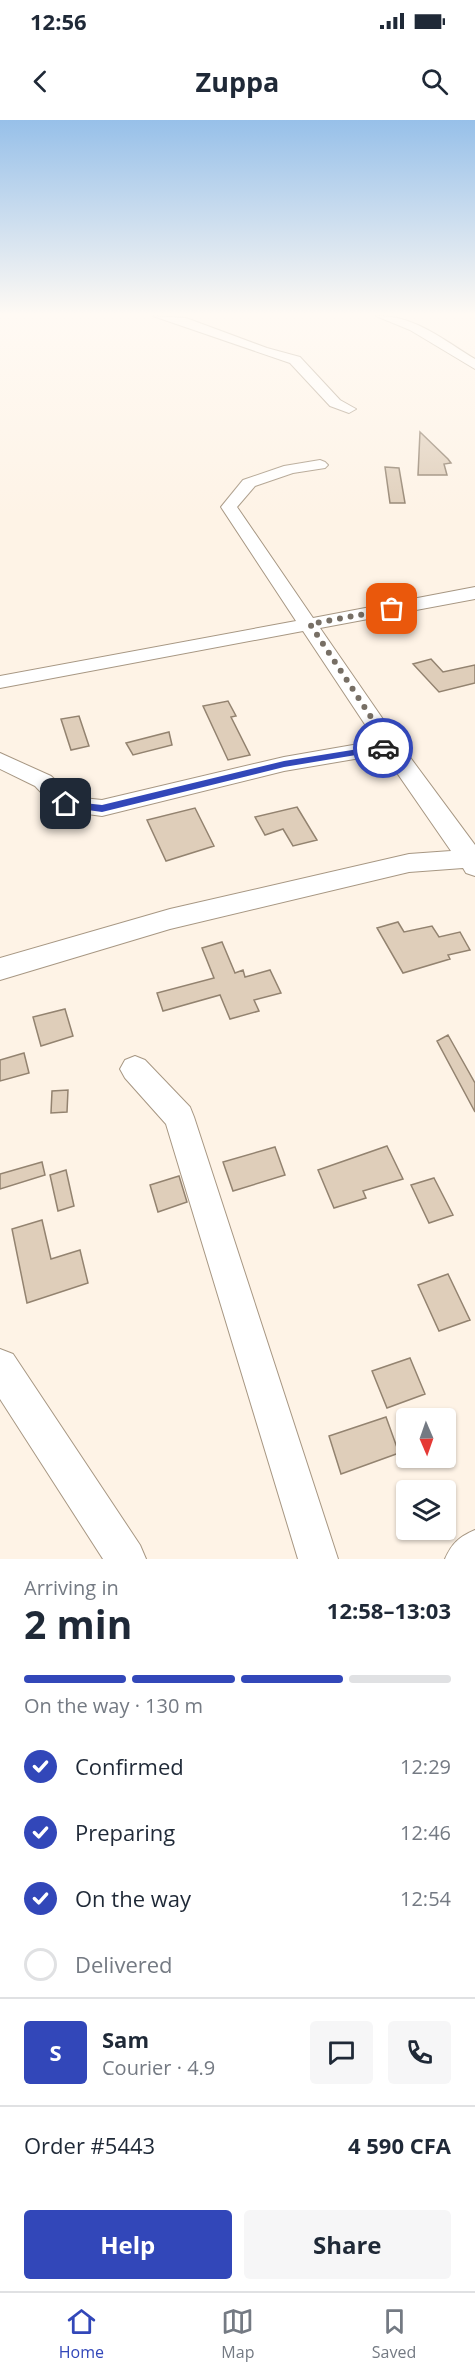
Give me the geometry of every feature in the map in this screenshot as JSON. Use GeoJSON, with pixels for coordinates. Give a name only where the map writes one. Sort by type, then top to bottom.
{"type":"FeatureCollection","features":[{"type":"Feature","properties":{"kind":"street"},"geometry":{"type":"LineString","coordinates":[[317,383],[335,403],[349,409]]}},
{"type":"Feature","properties":{"kind":"street"},"geometry":{"type":"LineString","coordinates":[[320,465],[290,468],[249,483],[230,507],[390,746],[473,860]]}},
{"type":"Feature","properties":{"kind":"street"},"geometry":{"type":"LineString","coordinates":[[0,682],[475,593]]}},
{"type":"Feature","properties":{"kind":"street"},"geometry":{"type":"LineString","coordinates":[[0,760],[43,781],[66,804],[102,808],[284,764],[390,746]]}},
{"type":"Feature","properties":{"kind":"street"},"geometry":{"type":"LineString","coordinates":[[0,969],[170,919],[409,863],[473,860]]}},
{"type":"Feature","properties":{"kind":"street"},"geometry":{"type":"LineString","coordinates":[[135,1069],[179,1117],[318,1559]]}},
{"type":"Feature","properties":{"kind":"street"},"geometry":{"type":"LineString","coordinates":[[0,1367],[126,1559]]}},
{"type":"Feature","properties":{"kind":"street"},"geometry":{"type":"LineString","coordinates":[[465,1559],[475,1550]]}},
{"type":"Feature","properties":{"kind":"building"},"geometry":{"type":"Polygon","coordinates":[[[420,432],[451,463],[444,464],[447,475],[418,475],[420,432]]]}},
{"type":"Feature","properties":{"kind":"building"},"geometry":{"type":"Polygon","coordinates":[[[385,467],[399,468],[405,503],[390,503],[385,467]]]}},
{"type":"Feature","properties":{"kind":"building"},"geometry":{"type":"Polygon","coordinates":[[[431,659],[443,672],[475,665],[475,683],[439,692],[413,664],[431,659]]]}},
{"type":"Feature","properties":{"kind":"building"},"geometry":{"type":"Polygon","coordinates":[[[228,701],[236,716],[231,717],[250,755],[228,760],[203,706],[228,701]]]}},
{"type":"Feature","properties":{"kind":"building"},"geometry":{"type":"Polygon","coordinates":[[[79,716],[89,746],[71,750],[61,719],[79,716]]]}},
{"type":"Feature","properties":{"kind":"building"},"geometry":{"type":"Polygon","coordinates":[[[169,732],[172,745],[133,755],[126,743],[169,732]]]}},
{"type":"Feature","properties":{"kind":"building"},"geometry":{"type":"Polygon","coordinates":[[[297,807],[317,840],[293,846],[283,829],[265,835],[255,817],[297,807]]]}},
{"type":"Feature","properties":{"kind":"building"},"geometry":{"type":"Polygon","coordinates":[[[195,808],[214,846],[166,861],[147,820],[195,808]]]}},
{"type":"Feature","properties":{"kind":"building"},"geometry":{"type":"Polygon","coordinates":[[[398,922],[404,932],[432,926],[439,937],[460,932],[470,950],[448,955],[450,959],[403,973],[377,928],[398,922]]]}},
{"type":"Feature","properties":{"kind":"building"},"geometry":{"type":"Polygon","coordinates":[[[222,942],[235,973],[243,970],[245,977],[270,970],[281,993],[254,1000],[259,1011],[230,1019],[220,995],[163,1011],[157,993],[214,978],[202,948],[222,942]]]}},
{"type":"Feature","properties":{"kind":"building"},"geometry":{"type":"Polygon","coordinates":[[[65,1009],[73,1036],[41,1046],[33,1017],[65,1009]]]}},
{"type":"Feature","properties":{"kind":"building"},"geometry":{"type":"Polygon","coordinates":[[[448,1035],[475,1083],[475,1112],[437,1041],[448,1035]]]}},
{"type":"Feature","properties":{"kind":"building"},"geometry":{"type":"Polygon","coordinates":[[[24,1053],[29,1073],[0,1081],[0,1060],[24,1053]]]}},
{"type":"Feature","properties":{"kind":"building"},"geometry":{"type":"Polygon","coordinates":[[[68,1090],[67,1112],[51,1113],[52,1091],[68,1090]]]}},
{"type":"Feature","properties":{"kind":"building"},"geometry":{"type":"Polygon","coordinates":[[[387,1146],[403,1179],[363,1191],[366,1198],[334,1208],[318,1170],[387,1146]]]}},
{"type":"Feature","properties":{"kind":"building"},"geometry":{"type":"Polygon","coordinates":[[[275,1147],[285,1175],[233,1191],[223,1162],[275,1147]]]}},
{"type":"Feature","properties":{"kind":"building"},"geometry":{"type":"Polygon","coordinates":[[[42,1162],[45,1175],[0,1189],[0,1174],[42,1162]]]}},
{"type":"Feature","properties":{"kind":"building"},"geometry":{"type":"Polygon","coordinates":[[[66,1170],[74,1206],[58,1211],[50,1175],[66,1170]]]}},
{"type":"Feature","properties":{"kind":"building"},"geometry":{"type":"Polygon","coordinates":[[[179,1176],[187,1202],[158,1212],[150,1185],[179,1176]]]}},
{"type":"Feature","properties":{"kind":"building"},"geometry":{"type":"Polygon","coordinates":[[[434,1178],[453,1215],[429,1223],[411,1185],[434,1178]]]}},
{"type":"Feature","properties":{"kind":"building"},"geometry":{"type":"Polygon","coordinates":[[[42,1220],[51,1259],[80,1250],[88,1283],[27,1303],[12,1229],[42,1220]]]}},
{"type":"Feature","properties":{"kind":"building"},"geometry":{"type":"Polygon","coordinates":[[[448,1274],[470,1320],[439,1331],[418,1285],[448,1274]]]}},
{"type":"Feature","properties":{"kind":"building"},"geometry":{"type":"Polygon","coordinates":[[[410,1358],[425,1394],[387,1408],[372,1371],[410,1358]]]}},
{"type":"Feature","properties":{"kind":"building"},"geometry":{"type":"Polygon","coordinates":[[[386,1417],[396,1445],[396,1454],[341,1474],[329,1436],[386,1417]]]}},
{"type":"Feature","properties":{"kind":"way so far"},"geometry":{"type":"LineString","coordinates":[[383,748],[390,746],[310,624],[392,609]]}},
{"type":"Feature","properties":{"kind":"route"},"geometry":{"type":"LineString","coordinates":[[66,804],[102,808],[284,764],[383,748]]}}]}
